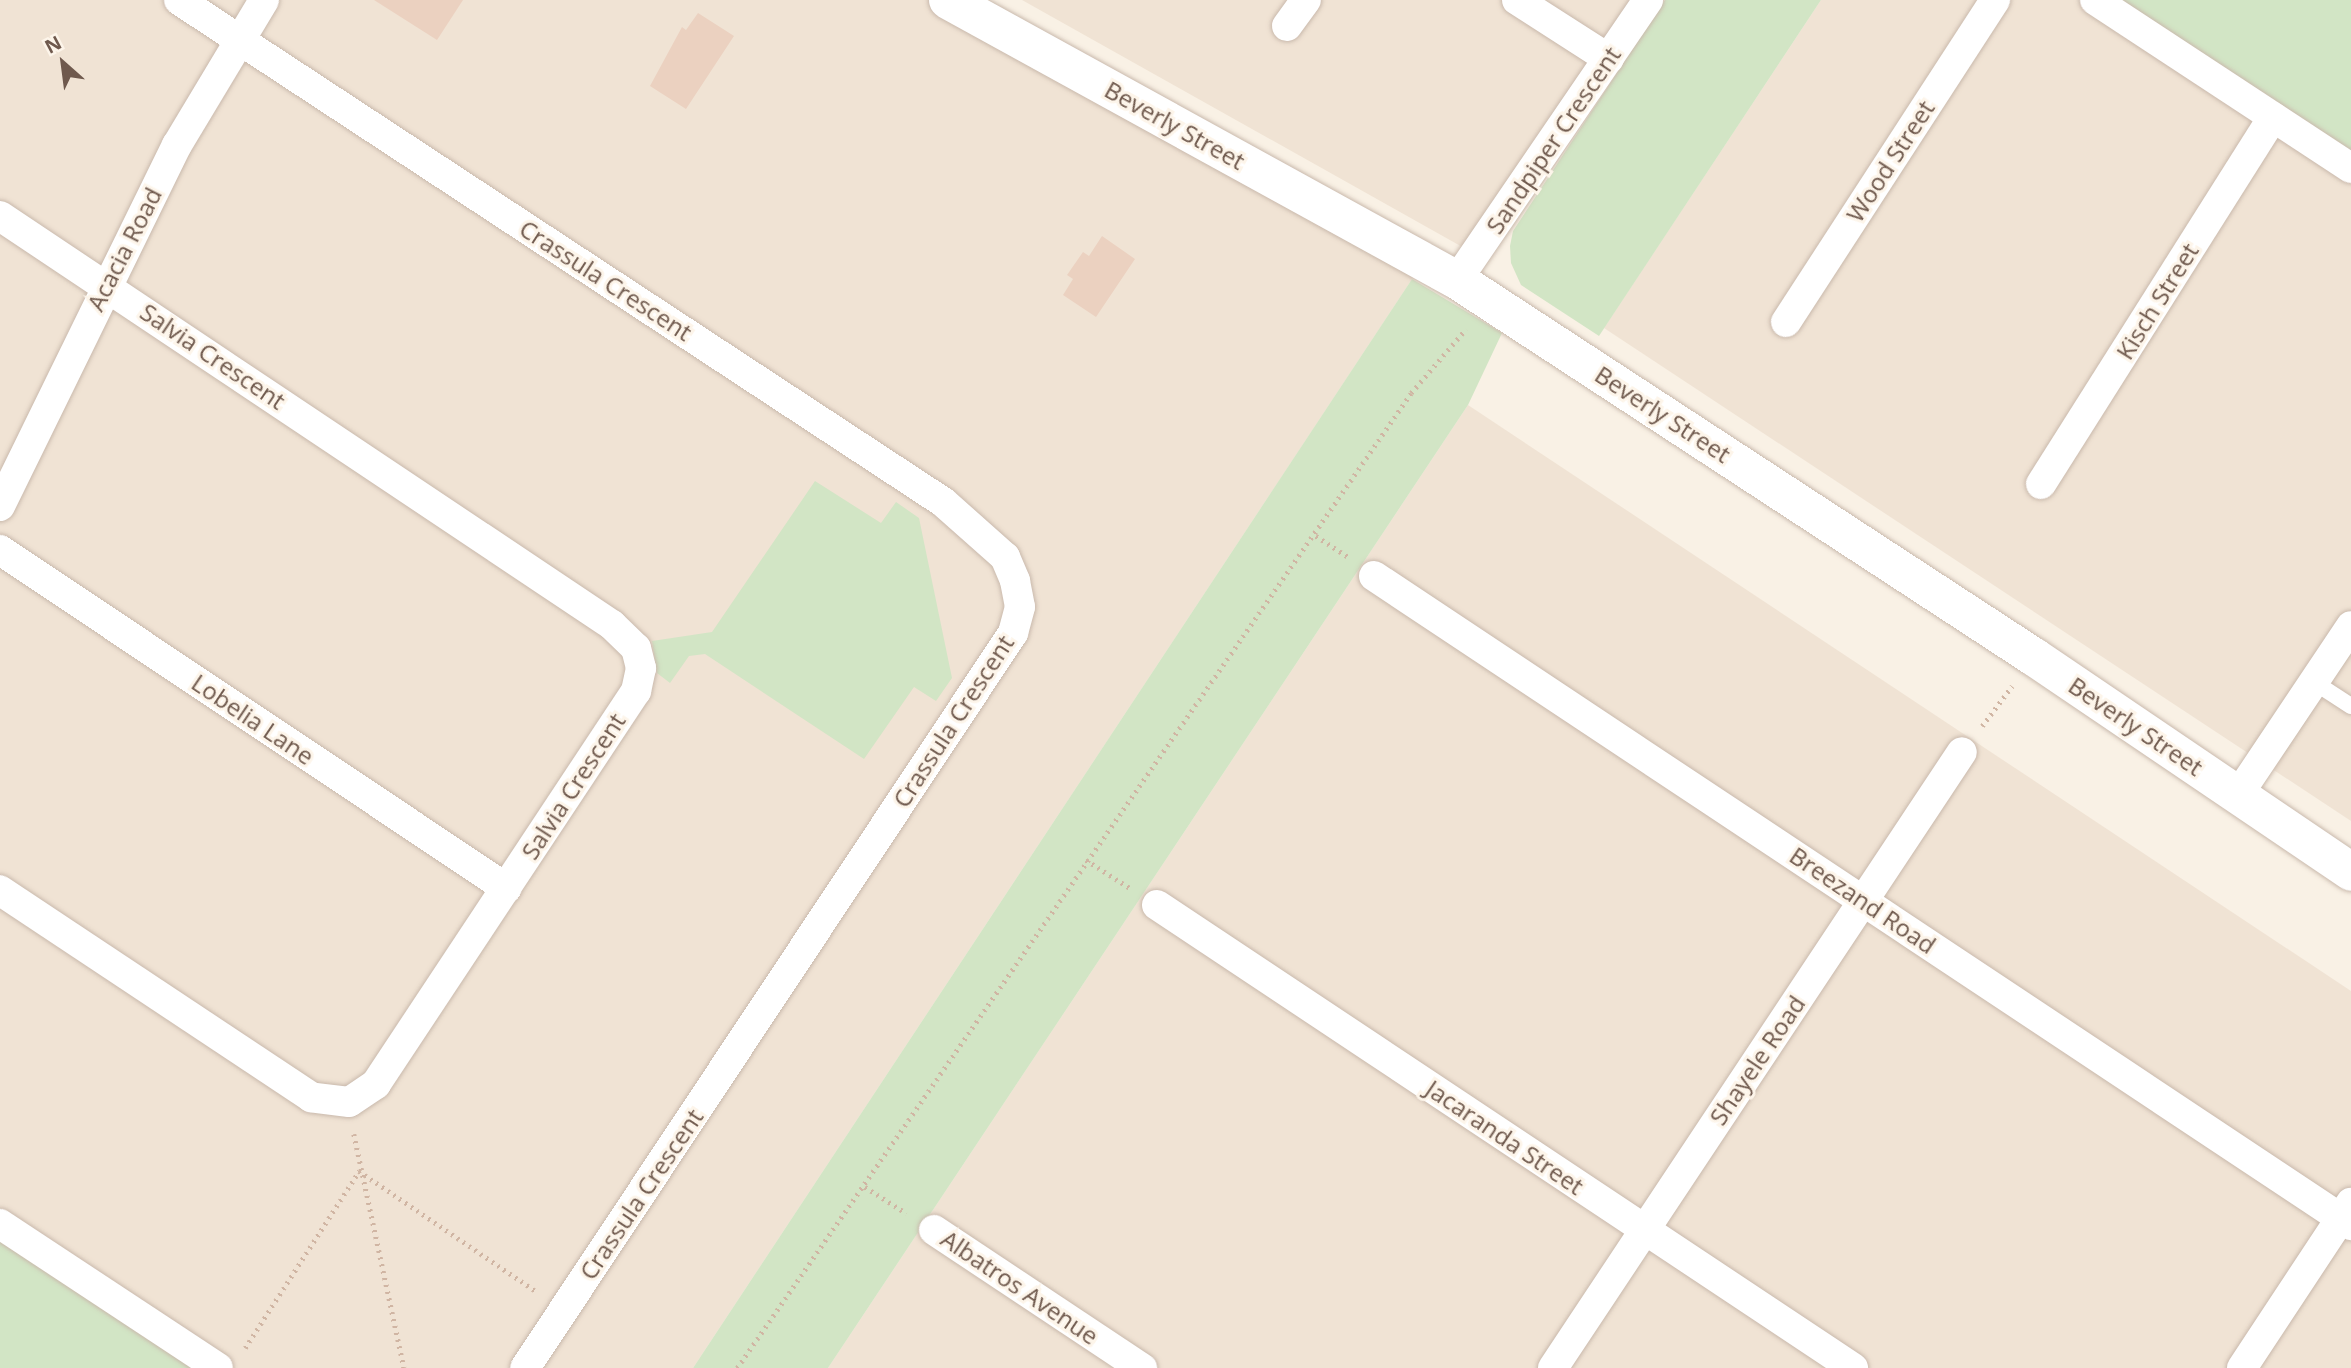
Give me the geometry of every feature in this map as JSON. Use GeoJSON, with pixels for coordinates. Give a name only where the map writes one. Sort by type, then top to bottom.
{"type":"FeatureCollection","features":[{"type":"Feature","properties":{"kind":"street","name":"Crassula Crescent"},"geometry":{"type":"LineString","coordinates":[[179,0],[943,502],[1005,557],[1015,581],[1020,607],[1013,633],[524,1368]]}},
{"type":"Feature","properties":{"kind":"street","name":"Acacia Road"},"geometry":{"type":"LineString","coordinates":[[0,506],[106,284],[177,145],[238,39],[264,0]]}},
{"type":"Feature","properties":{"kind":"street","name":"Beverly Street"},"geometry":{"type":"LineString","coordinates":[[948,0],[1457,280],[2034,657],[2351,872]]}},
{"type":"Feature","properties":{"kind":"street"},"geometry":{"type":"LineString","coordinates":[[1287,26],[1306,0]]}},
{"type":"Feature","properties":{"kind":"street"},"geometry":{"type":"LineString","coordinates":[[1517,0],[1609,59]]}},
{"type":"Feature","properties":{"kind":"street","name":"Sandpiper Crescent"},"geometry":{"type":"LineString","coordinates":[[1457,280],[1648,0]]}},
{"type":"Feature","properties":{"kind":"street","name":"Wood Street"},"geometry":{"type":"LineString","coordinates":[[1786,322],[1995,0]]}},
{"type":"Feature","properties":{"kind":"street"},"geometry":{"type":"LineString","coordinates":[[2095,0],[2351,168]]}},
{"type":"Feature","properties":{"kind":"street","name":"Kisch Street"},"geometry":{"type":"LineString","coordinates":[[2041,484],[2273,117]]}},
{"type":"Feature","properties":{"kind":"street"},"geometry":{"type":"LineString","coordinates":[[0,216],[106,284]]}},
{"type":"Feature","properties":{"kind":"street","name":"Salvia Crescent"},"geometry":{"type":"LineString","coordinates":[[106,284],[550,582],[612,625],[636,648],[641,668],[636,691],[376,1084],[349,1102]]}},
{"type":"Feature","properties":{"kind":"street","name":"Lobelia Lane"},"geometry":{"type":"LineString","coordinates":[[0,550],[506,888]]}},
{"type":"Feature","properties":{"kind":"street","name":"Breezand Road"},"geometry":{"type":"LineString","coordinates":[[1374,576],[1863,901],[2348,1216]]}},
{"type":"Feature","properties":{"kind":"street"},"geometry":{"type":"LineString","coordinates":[[2238,795],[2351,625]]}},
{"type":"Feature","properties":{"kind":"street","name":"Shayele Road"},"geometry":{"type":"LineString","coordinates":[[1553,1368],[1962,752]]}},
{"type":"Feature","properties":{"kind":"street"},"geometry":{"type":"LineString","coordinates":[[0,890],[311,1097],[349,1102]]}},
{"type":"Feature","properties":{"kind":"street","name":"Jacaranda Street"},"geometry":{"type":"LineString","coordinates":[[1157,905],[1853,1368]]}},
{"type":"Feature","properties":{"kind":"street"},"geometry":{"type":"LineString","coordinates":[[2242,1368],[2348,1216]]}},
{"type":"Feature","properties":{"kind":"street"},"geometry":{"type":"LineString","coordinates":[[0,1224],[229,1362]]}},
{"type":"Feature","properties":{"kind":"street","name":"Albatros Avenue"},"geometry":{"type":"LineString","coordinates":[[934,1230],[1142,1368]]}},
{"type":"Feature","properties":{"kind":"lane"},"geometry":{"type":"LineString","coordinates":[[2314,682],[2351,706]]}},
{"type":"Feature","properties":{"kind":"path"},"geometry":{"type":"LineString","coordinates":[[737,1368],[865,1187],[1086,860],[1305,552],[1411,393],[1489,300]]}},
{"type":"Feature","properties":{"kind":"path"},"geometry":{"type":"LineString","coordinates":[[1962,752],[2034,657]]}},
{"type":"Feature","properties":{"kind":"path"},"geometry":{"type":"LineString","coordinates":[[1086,860],[1157,905]]}},
{"type":"Feature","properties":{"kind":"path"},"geometry":{"type":"LineString","coordinates":[[349,1102],[359,1171],[404,1368]]}},
{"type":"Feature","properties":{"kind":"path"},"geometry":{"type":"LineString","coordinates":[[359,1171],[564,1311]]}},
{"type":"Feature","properties":{"kind":"path"},"geometry":{"type":"LineString","coordinates":[[229,1362],[359,1171]]}},
{"type":"Feature","properties":{"kind":"path"},"geometry":{"type":"LineString","coordinates":[[865,1187],[934,1230]]}},
{"type":"Feature","properties":{"kind":"shaded area"},"geometry":{"type":"Polygon","coordinates":[[[0,0],[939,0],[1422,264],[693,1368],[216,1368],[0,1225],[0,0]]]}},
{"type":"Feature","properties":{"kind":"shaded area"},"geometry":{"type":"Polygon","coordinates":[[[1022,0],[1643,0],[1473,253],[1022,0]]]}},
{"type":"Feature","properties":{"kind":"shaded area"},"geometry":{"type":"Polygon","coordinates":[[[1821,0],[2098,0],[2351,165],[2351,821],[1604,328],[1821,0]]]}},
{"type":"Feature","properties":{"kind":"shaded area"},"geometry":{"type":"Polygon","coordinates":[[[1468,405],[2351,991],[2351,1368],[828,1368],[1468,405]]]}},
{"type":"Feature","properties":{"kind":"green space"},"geometry":{"type":"Polygon","coordinates":[[[1665,0],[1821,0],[1599,336],[1521,285],[1511,263],[1510,246],[1513,231],[1665,0]]]}},
{"type":"Feature","properties":{"kind":"green space"},"geometry":{"type":"Polygon","coordinates":[[[2122,0],[2351,0],[2351,151],[2122,0]]]}},
{"type":"Feature","properties":{"kind":"green space"},"geometry":{"type":"Polygon","coordinates":[[[1412,279],[1502,333],[1468,405],[828,1368],[693,1368],[1412,279]]]}},
{"type":"Feature","properties":{"kind":"green space"},"geometry":{"type":"Polygon","coordinates":[[[815,481],[881,523],[896,502],[919,518],[952,678],[936,701],[914,687],[864,759],[705,654],[689,656],[670,683],[657,673],[652,641],[712,632],[815,481]]]}},
{"type":"Feature","properties":{"kind":"green space"},"geometry":{"type":"Polygon","coordinates":[[[0,1239],[196,1368],[0,1368],[0,1239]]]}},
{"type":"Feature","properties":{"kind":"building"},"geometry":{"type":"Polygon","coordinates":[[[374,0],[463,0],[437,40],[374,0]]]}},
{"type":"Feature","properties":{"kind":"building"},"geometry":{"type":"Polygon","coordinates":[[[698,13],[734,36],[686,109],[650,86],[682,27],[686,30],[698,13]]]}},
{"type":"Feature","properties":{"kind":"building"},"geometry":{"type":"Polygon","coordinates":[[[1102,236],[1135,259],[1096,317],[1063,295],[1073,279],[1067,275],[1083,252],[1089,256],[1102,236]]]}}]}
